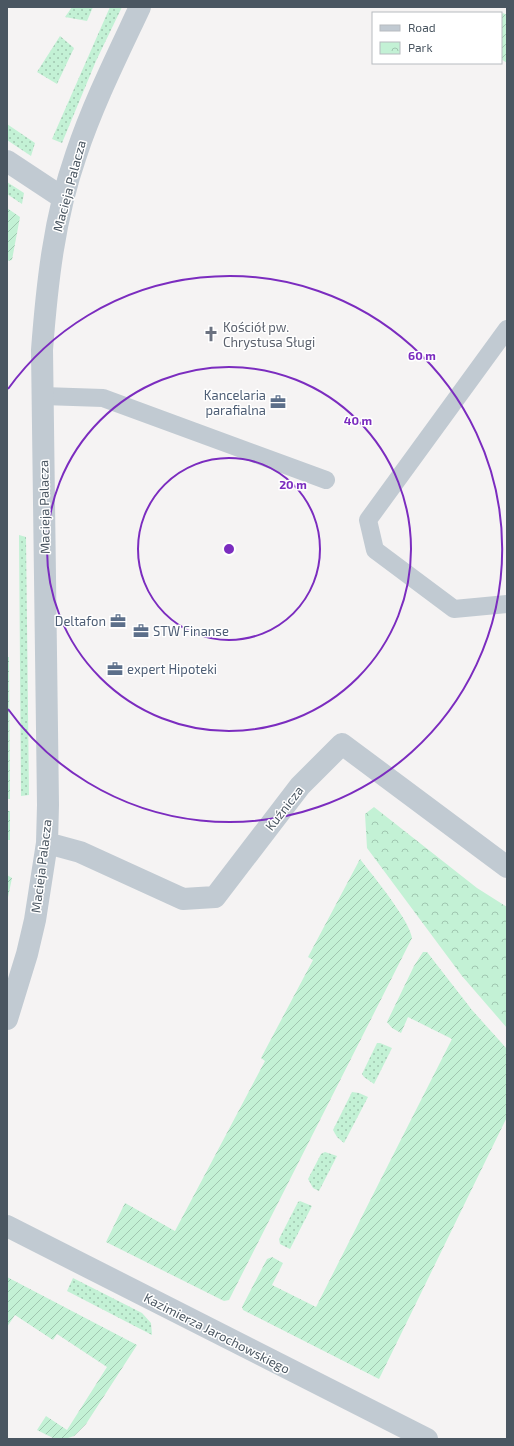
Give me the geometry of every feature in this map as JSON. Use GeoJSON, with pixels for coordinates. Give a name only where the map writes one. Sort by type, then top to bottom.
{"type":"FeatureCollection","features":[{"type":"Feature","properties":{"kind":"street","name":"Macieja Palacza"},"geometry":{"type":"LineString","coordinates":[[7,1019],[27,954],[35,920],[46,843],[48,797],[42,350],[50,267],[63,198],[75,156],[91,114],[140,7]]}},
{"type":"Feature","properties":{"kind":"street"},"geometry":{"type":"LineString","coordinates":[[7,161],[63,198]]}},
{"type":"Feature","properties":{"kind":"street","name":"Kuźnicza"},"geometry":{"type":"LineString","coordinates":[[46,843],[80,852],[183,899],[215,897],[300,786],[342,744],[507,867]]}},
{"type":"Feature","properties":{"kind":"street","name":"Kazimierza Jarochowskiego"},"geometry":{"type":"LineString","coordinates":[[7,1226],[427,1439]]}},
{"type":"Feature","properties":{"kind":"lane"},"geometry":{"type":"LineString","coordinates":[[507,329],[368,520],[375,550],[454,609],[507,604]]}},
{"type":"Feature","properties":{"kind":"lane"},"geometry":{"type":"LineString","coordinates":[[43,396],[103,398],[326,480]]}},
{"type":"Feature","properties":{"kind":"green space"},"geometry":{"type":"Polygon","coordinates":[[[72,7],[93,7],[87,21],[65,17],[72,7]]]}},
{"type":"Feature","properties":{"kind":"green space"},"geometry":{"type":"Polygon","coordinates":[[[110,7],[122,7],[96,61],[62,143],[52,139],[110,7]]]}},
{"type":"Feature","properties":{"kind":"green space"},"geometry":{"type":"Polygon","coordinates":[[[503,13],[507,15],[507,63],[502,60],[503,13]]]}},
{"type":"Feature","properties":{"kind":"green space"},"geometry":{"type":"Polygon","coordinates":[[[60,36],[74,48],[57,84],[37,72],[60,36]]]}},
{"type":"Feature","properties":{"kind":"green space"},"geometry":{"type":"Polygon","coordinates":[[[7,124],[35,143],[31,156],[7,140],[7,124]]]}},
{"type":"Feature","properties":{"kind":"green space"},"geometry":{"type":"Polygon","coordinates":[[[7,182],[24,193],[22,204],[7,194],[7,182]]]}},
{"type":"Feature","properties":{"kind":"green space"},"geometry":{"type":"Polygon","coordinates":[[[7,208],[20,217],[12,260],[7,261],[7,208]]]}},
{"type":"Feature","properties":{"kind":"green space"},"geometry":{"type":"Polygon","coordinates":[[[19,535],[26,537],[29,795],[21,796],[19,535]]]}},
{"type":"Feature","properties":{"kind":"green space"},"geometry":{"type":"Polygon","coordinates":[[[7,657],[9,657],[10,799],[7,799],[7,657]]]}},
{"type":"Feature","properties":{"kind":"green space"},"geometry":{"type":"Polygon","coordinates":[[[374,807],[477,888],[507,907],[507,1028],[462,976],[367,848],[365,814],[374,807]]]}},
{"type":"Feature","properties":{"kind":"green space"},"geometry":{"type":"Polygon","coordinates":[[[7,811],[10,811],[10,840],[7,840],[7,811]]]}},
{"type":"Feature","properties":{"kind":"green space"},"geometry":{"type":"Polygon","coordinates":[[[360,859],[398,909],[412,938],[229,1300],[224,1301],[106,1242],[125,1203],[175,1231],[265,1061],[261,1058],[313,960],[308,957],[360,859]]]}},
{"type":"Feature","properties":{"kind":"green space"},"geometry":{"type":"Polygon","coordinates":[[[7,875],[12,878],[7,902],[7,875]]]}},
{"type":"Feature","properties":{"kind":"green space"},"geometry":{"type":"Polygon","coordinates":[[[423,952],[427,952],[472,1010],[507,1049],[507,1117],[379,1379],[243,1310],[242,1307],[267,1259],[272,1257],[283,1263],[272,1285],[316,1307],[452,1039],[408,1017],[401,1033],[392,1028],[387,1022],[414,966],[423,952]]]}},
{"type":"Feature","properties":{"kind":"green space"},"geometry":{"type":"Polygon","coordinates":[[[377,1043],[392,1048],[374,1084],[362,1074],[377,1043]]]}},
{"type":"Feature","properties":{"kind":"green space"},"geometry":{"type":"Polygon","coordinates":[[[352,1092],[368,1097],[344,1143],[337,1137],[333,1130],[352,1092]]]}},
{"type":"Feature","properties":{"kind":"green space"},"geometry":{"type":"Polygon","coordinates":[[[325,1152],[337,1156],[319,1191],[313,1188],[308,1179],[321,1154],[325,1152]]]}},
{"type":"Feature","properties":{"kind":"green space"},"geometry":{"type":"Polygon","coordinates":[[[300,1201],[312,1206],[290,1249],[280,1244],[279,1239],[298,1202],[300,1201]]]}},
{"type":"Feature","properties":{"kind":"green space"},"geometry":{"type":"Polygon","coordinates":[[[7,1277],[137,1345],[86,1424],[74,1436],[65,1439],[55,1439],[37,1430],[46,1416],[67,1430],[107,1367],[57,1334],[53,1340],[15,1315],[7,1327],[7,1277]]]}},
{"type":"Feature","properties":{"kind":"green space"},"geometry":{"type":"Polygon","coordinates":[[[73,1278],[142,1313],[151,1323],[152,1335],[67,1291],[73,1278]]]}},
{"type":"Feature","properties":{"kind":"place","name":"Kościół pw. Chrystusa Sługi"},"geometry":{"type":"Point","coordinates":[211,334]}},
{"type":"Feature","properties":{"kind":"place","name":"Kancelaria parafialna"},"geometry":{"type":"Point","coordinates":[278,402]}},
{"type":"Feature","properties":{"kind":"place","name":"Deltafon"},"geometry":{"type":"Point","coordinates":[118,621]}},
{"type":"Feature","properties":{"kind":"place","name":"STW Finanse"},"geometry":{"type":"Point","coordinates":[141,631]}},
{"type":"Feature","properties":{"kind":"place","name":"expert Hipoteki"},"geometry":{"type":"Point","coordinates":[115,669]}}]}
